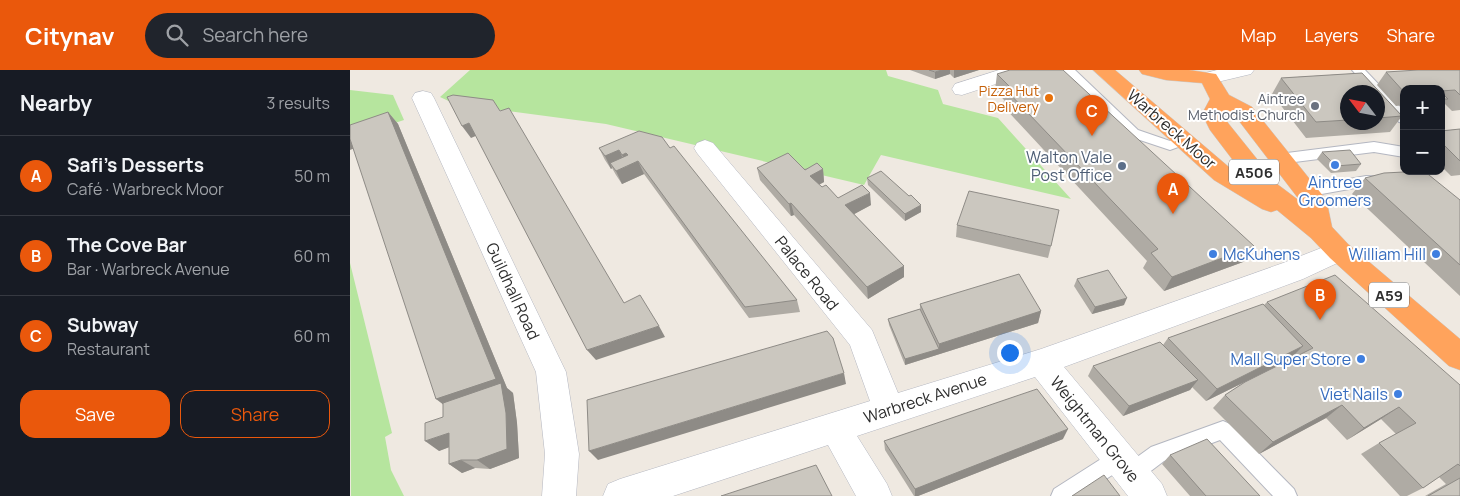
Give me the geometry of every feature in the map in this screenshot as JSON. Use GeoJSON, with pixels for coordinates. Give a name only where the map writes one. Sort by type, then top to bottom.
{"type":"FeatureCollection","features":[{"type":"Feature","properties":{"kind":"highway","name":"Warbreck Moor"},"geometry":{"type":"LineString","coordinates":[[1103,70],[1222,174],[1330,241]]}},
{"type":"Feature","properties":{"kind":"highway","name":"Warbreck Moor"},"geometry":{"type":"LineString","coordinates":[[1149,70],[1166,74],[1209,78]]}},
{"type":"Feature","properties":{"kind":"highway"},"geometry":{"type":"LineString","coordinates":[[1209,78],[1220,99]]}},
{"type":"Feature","properties":{"kind":"highway","name":"A506"},"geometry":{"type":"LineString","coordinates":[[1220,99],[1244,112],[1315,203],[1330,241],[1268,190],[1226,138],[1213,114],[1220,99]]}},
{"type":"Feature","properties":{"kind":"highway","name":"A59"},"geometry":{"type":"LineString","coordinates":[[1330,241],[1460,356]]}},
{"type":"Feature","properties":{"kind":"street"},"geometry":{"type":"LineString","coordinates":[[962,89],[1019,70]]}},
{"type":"Feature","properties":{"kind":"street"},"geometry":{"type":"LineString","coordinates":[[1209,78],[1228,72],[1244,70]]}},
{"type":"Feature","properties":{"kind":"street","name":"Guildhall Road"},"geometry":{"type":"LineString","coordinates":[[423,98],[551,372],[562,454],[559,496]]}},
{"type":"Feature","properties":{"kind":"street","name":"Palace Road"},"geometry":{"type":"LineString","coordinates":[[705,148],[862,339],[890,409]]}},
{"type":"Feature","properties":{"kind":"street","name":"Warbreck Avenue"},"geometry":{"type":"LineString","coordinates":[[620,496],[1040,362],[1284,274],[1330,241]]}},
{"type":"Feature","properties":{"kind":"street","name":"Weightman Grove"},"geometry":{"type":"LineString","coordinates":[[1040,362],[1134,476]]}},
{"type":"Feature","properties":{"kind":"street"},"geometry":{"type":"LineString","coordinates":[[837,427],[845,447],[875,496]]}},
{"type":"Feature","properties":{"kind":"lane"},"geometry":{"type":"LineString","coordinates":[[1068,70],[1114,112],[1133,133],[1170,146],[1184,140]]}},
{"type":"Feature","properties":{"kind":"lane"},"geometry":{"type":"LineString","coordinates":[[1358,70],[1400,114]]}},
{"type":"Feature","properties":{"kind":"lane"},"geometry":{"type":"LineString","coordinates":[[1279,159],[1374,147],[1400,151]]}},
{"type":"Feature","properties":{"kind":"lane"},"geometry":{"type":"LineString","coordinates":[[1305,192],[1366,181],[1404,181]]}},
{"type":"Feature","properties":{"kind":"lane"},"geometry":{"type":"LineString","coordinates":[[1061,496],[1134,476],[1158,454],[1224,430],[1287,496]]}},
{"type":"Feature","properties":{"kind":"green space"},"geometry":{"type":"Polygon","coordinates":[[[470,70],[886,70],[888,76],[938,90],[943,104],[998,118],[1071,199],[881,155],[864,185],[606,124],[455,104],[440,97],[470,70]]]}},
{"type":"Feature","properties":{"kind":"green space"},"geometry":{"type":"Polygon","coordinates":[[[350,90],[393,95],[404,120],[350,138],[350,90]]]}},
{"type":"Feature","properties":{"kind":"green space"},"geometry":{"type":"Polygon","coordinates":[[[350,263],[392,433],[385,437],[391,470],[404,496],[351,496],[350,263]]]}},
{"type":"Feature","properties":{"kind":"building"},"geometry":{"type":"Polygon","coordinates":[[[1010,70],[1063,70],[1254,246],[1172,277],[1151,253],[1158,249],[1006,90],[1011,88],[997,74],[1010,70]]]}},
{"type":"Feature","properties":{"kind":"building"},"geometry":{"type":"Polygon","coordinates":[[[1460,70],[1460,95],[1455,90],[1445,91],[1445,85],[1400,85],[1400,88],[1386,72],[1460,70]]]}},
{"type":"Feature","properties":{"kind":"building"},"geometry":{"type":"Polygon","coordinates":[[[1362,73],[1373,85],[1340,85],[1340,120],[1316,122],[1281,78],[1362,73]]]}},
{"type":"Feature","properties":{"kind":"building"},"geometry":{"type":"Polygon","coordinates":[[[453,95],[493,100],[500,111],[509,108],[624,303],[640,295],[659,326],[587,350],[469,123],[462,126],[447,97],[453,95]]]}},
{"type":"Feature","properties":{"kind":"building"},"geometry":{"type":"Polygon","coordinates":[[[1385,98],[1400,114],[1400,116],[1385,117],[1385,98]]]}},
{"type":"Feature","properties":{"kind":"building"},"geometry":{"type":"Polygon","coordinates":[[[388,112],[496,379],[436,399],[350,139],[350,125],[388,112]]]}},
{"type":"Feature","properties":{"kind":"building"},"geometry":{"type":"Polygon","coordinates":[[[1460,129],[1460,161],[1445,146],[1445,131],[1460,129]]]}},
{"type":"Feature","properties":{"kind":"building"},"geometry":{"type":"Polygon","coordinates":[[[639,131],[662,137],[670,148],[674,146],[797,300],[745,307],[638,161],[616,171],[610,163],[628,155],[626,153],[622,155],[619,150],[605,156],[599,148],[639,131]]]}},
{"type":"Feature","properties":{"kind":"building"},"geometry":{"type":"Polygon","coordinates":[[[1350,150],[1361,164],[1336,166],[1322,152],[1350,150]]]}},
{"type":"Feature","properties":{"kind":"building"},"geometry":{"type":"Polygon","coordinates":[[[788,153],[805,170],[817,163],[823,169],[810,176],[822,187],[826,185],[838,198],[862,185],[870,193],[845,205],[904,266],[867,287],[757,168],[788,153]]]}},
{"type":"Feature","properties":{"kind":"building"},"geometry":{"type":"Polygon","coordinates":[[[881,171],[921,205],[905,214],[867,178],[881,171]]]}},
{"type":"Feature","properties":{"kind":"building"},"geometry":{"type":"Polygon","coordinates":[[[1400,172],[1400,175],[1429,175],[1460,200],[1460,265],[1365,178],[1384,173],[1400,172]]]}},
{"type":"Feature","properties":{"kind":"building"},"geometry":{"type":"Polygon","coordinates":[[[969,191],[1059,210],[1051,246],[957,225],[969,191]]]}},
{"type":"Feature","properties":{"kind":"building"},"geometry":{"type":"Polygon","coordinates":[[[1108,270],[1127,298],[1095,307],[1077,279],[1108,270]]]}},
{"type":"Feature","properties":{"kind":"building"},"geometry":{"type":"Polygon","coordinates":[[[1019,274],[1041,311],[939,344],[920,304],[1019,274]]]}},
{"type":"Feature","properties":{"kind":"building"},"geometry":{"type":"Polygon","coordinates":[[[1335,275],[1460,385],[1460,466],[1458,464],[1423,488],[1379,443],[1416,423],[1399,407],[1364,428],[1342,405],[1273,442],[1225,395],[1245,382],[1313,348],[1267,302],[1335,275]]]}},
{"type":"Feature","properties":{"kind":"building"},"geometry":{"type":"Polygon","coordinates":[[[1263,304],[1303,346],[1217,389],[1168,338],[1263,304]]]}},
{"type":"Feature","properties":{"kind":"building"},"geometry":{"type":"Polygon","coordinates":[[[920,309],[939,349],[905,359],[888,319],[920,309]]]}},
{"type":"Feature","properties":{"kind":"building"},"geometry":{"type":"Polygon","coordinates":[[[827,331],[833,338],[844,373],[589,451],[587,400],[827,331]]]}},
{"type":"Feature","properties":{"kind":"building"},"geometry":{"type":"Polygon","coordinates":[[[1160,342],[1198,380],[1129,406],[1093,366],[1160,342]]]}},
{"type":"Feature","properties":{"kind":"building"},"geometry":{"type":"Polygon","coordinates":[[[501,383],[506,413],[507,449],[477,460],[461,460],[449,464],[449,433],[425,441],[425,423],[443,417],[443,403],[501,383]]]}},
{"type":"Feature","properties":{"kind":"building"},"geometry":{"type":"Polygon","coordinates":[[[1037,389],[1068,429],[915,489],[884,441],[1037,389]]]}},
{"type":"Feature","properties":{"kind":"building"},"geometry":{"type":"Polygon","coordinates":[[[1207,439],[1260,496],[1206,496],[1170,455],[1207,439]]]}},
{"type":"Feature","properties":{"kind":"building"},"geometry":{"type":"Polygon","coordinates":[[[816,465],[832,496],[721,496],[816,465]]]}},
{"type":"Feature","properties":{"kind":"building"},"geometry":{"type":"Polygon","coordinates":[[[1104,475],[1120,496],[1072,496],[1104,475]]]}},
{"type":"Feature","properties":{"kind":"building"},"geometry":{"type":"Polygon","coordinates":[[[1460,478],[1460,496],[1428,496],[1460,478]]]}},
{"type":"Feature","properties":{"kind":"place","name":"Pizza Hut Delivery"},"geometry":{"type":"Point","coordinates":[1049,98]}},
{"type":"Feature","properties":{"kind":"place","name":"Aintree Methodist Church"},"geometry":{"type":"Point","coordinates":[1315,106]}},
{"type":"Feature","properties":{"kind":"place","name":"Subway"},"geometry":{"type":"Point","coordinates":[1092,136]}},
{"type":"Feature","properties":{"kind":"place","name":"Aintree Groomers"},"geometry":{"type":"Point","coordinates":[1335,165]}},
{"type":"Feature","properties":{"kind":"place","name":"Walton Vale Post Office"},"geometry":{"type":"Point","coordinates":[1122,166]}},
{"type":"Feature","properties":{"kind":"place","name":"Safi's Desserts"},"geometry":{"type":"Point","coordinates":[1173,214]}},
{"type":"Feature","properties":{"kind":"place","name":"McKuhens"},"geometry":{"type":"Point","coordinates":[1213,254]}},
{"type":"Feature","properties":{"kind":"place","name":"William Hill"},"geometry":{"type":"Point","coordinates":[1436,254]}},
{"type":"Feature","properties":{"kind":"place","name":"The Cove Bar"},"geometry":{"type":"Point","coordinates":[1320,320]}},
{"type":"Feature","properties":{"kind":"place","name":"Mall Super Store"},"geometry":{"type":"Point","coordinates":[1361,359]}},
{"type":"Feature","properties":{"kind":"place","name":"Viet Nails"},"geometry":{"type":"Point","coordinates":[1398,394]}}]}
